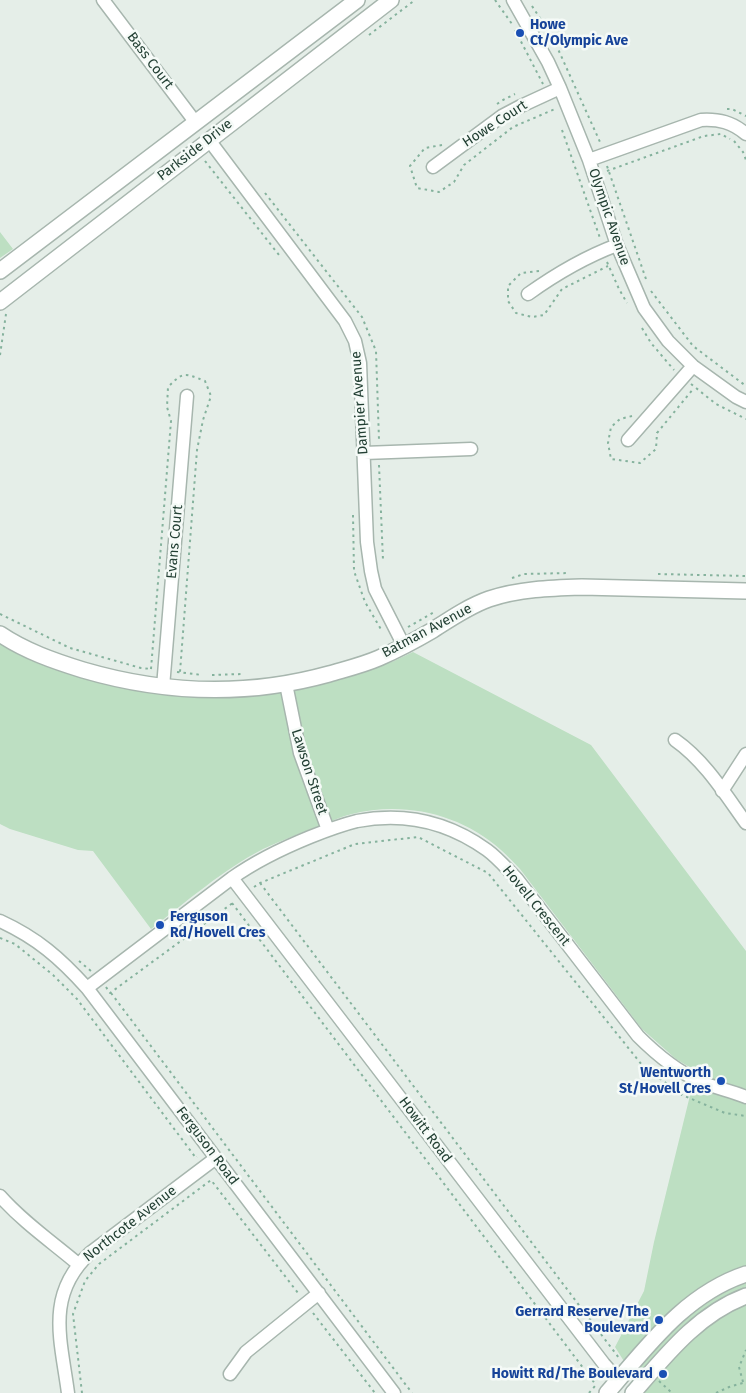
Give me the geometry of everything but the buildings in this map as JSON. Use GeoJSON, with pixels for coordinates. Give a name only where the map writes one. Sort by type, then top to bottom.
{"type":"FeatureCollection","features":[{"type":"Feature","properties":{"kind":"street","name":"Bass Court"},"geometry":{"type":"LineString","coordinates":[[103,0],[196,122]]}},
{"type":"Feature","properties":{"kind":"street","name":"Parkside Drive"},"geometry":{"type":"LineString","coordinates":[[3,307],[209,140],[391,0]]}},
{"type":"Feature","properties":{"kind":"street","name":"Olympic Avenue"},"geometry":{"type":"LineString","coordinates":[[513,0],[548,62],[560,88],[589,160],[617,245],[644,308],[668,341],[693,366],[746,402]]}},
{"type":"Feature","properties":{"kind":"street","name":"Parkside Drive"},"geometry":{"type":"LineString","coordinates":[[0,272],[350,2]]}},
{"type":"Feature","properties":{"kind":"street"},"geometry":{"type":"LineString","coordinates":[[350,2],[363,21]]}},
{"type":"Feature","properties":{"kind":"street","name":"Howe Court"},"geometry":{"type":"LineString","coordinates":[[433,167],[502,116],[560,88]]}},
{"type":"Feature","properties":{"kind":"street"},"geometry":{"type":"LineString","coordinates":[[589,160],[701,120],[716,120],[730,123],[746,133]]}},
{"type":"Feature","properties":{"kind":"street"},"geometry":{"type":"LineString","coordinates":[[196,122],[209,140]]}},
{"type":"Feature","properties":{"kind":"street","name":"Dampier Avenue"},"geometry":{"type":"LineString","coordinates":[[209,140],[345,321],[355,341],[360,364],[370,571],[375,589],[401,639]]}},
{"type":"Feature","properties":{"kind":"street"},"geometry":{"type":"LineString","coordinates":[[528,294],[574,264],[617,245]]}},
{"type":"Feature","properties":{"kind":"street"},"geometry":{"type":"LineString","coordinates":[[628,440],[693,366]]}},
{"type":"Feature","properties":{"kind":"street","name":"Evans Court"},"geometry":{"type":"LineString","coordinates":[[163,687],[187,396]]}},
{"type":"Feature","properties":{"kind":"street"},"geometry":{"type":"LineString","coordinates":[[364,453],[471,449]]}},
{"type":"Feature","properties":{"kind":"street","name":"Batman Avenue"},"geometry":{"type":"LineString","coordinates":[[0,634],[35,653],[67,665],[138,684],[198,690],[243,689],[286,684],[346,669],[378,658],[401,639],[488,600],[519,592],[582,587],[746,591]]}},
{"type":"Feature","properties":{"kind":"street","name":"Lawson Street"},"geometry":{"type":"LineString","coordinates":[[286,684],[300,752],[328,830]]}},
{"type":"Feature","properties":{"kind":"street"},"geometry":{"type":"LineString","coordinates":[[675,740],[688,749],[698,760],[746,823]]}},
{"type":"Feature","properties":{"kind":"street"},"geometry":{"type":"LineString","coordinates":[[722,791],[746,754]]}},
{"type":"Feature","properties":{"kind":"street","name":"Hovell Crescent"},"geometry":{"type":"LineString","coordinates":[[87,988],[232,878],[280,850],[328,830],[355,822],[375,818],[400,818],[423,821],[446,827],[466,837],[488,851],[517,879],[638,1036],[655,1053],[677,1070],[702,1082],[746,1097]]}},
{"type":"Feature","properties":{"kind":"street","name":"Howitt Road"},"geometry":{"type":"LineString","coordinates":[[232,878],[618,1380]]}},
{"type":"Feature","properties":{"kind":"street","name":"Ferguson Road"},"geometry":{"type":"LineString","coordinates":[[0,922],[40,943],[67,965],[87,988],[394,1393]]}},
{"type":"Feature","properties":{"kind":"street","name":"Northcote Avenue"},"geometry":{"type":"LineString","coordinates":[[68,1393],[59,1323],[61,1300],[67,1283],[78,1264],[212,1153]]}},
{"type":"Feature","properties":{"kind":"street"},"geometry":{"type":"LineString","coordinates":[[0,1196],[36,1230],[78,1264]]}},
{"type":"Feature","properties":{"kind":"street"},"geometry":{"type":"LineString","coordinates":[[602,1389],[618,1380],[664,1328],[691,1303],[724,1283],[746,1274]]}},
{"type":"Feature","properties":{"kind":"street"},"geometry":{"type":"LineString","coordinates":[[230,1374],[246,1352],[319,1293]]}},
{"type":"Feature","properties":{"kind":"street"},"geometry":{"type":"LineString","coordinates":[[618,1380],[632,1393],[680,1339],[719,1309],[746,1296]]}},
{"type":"Feature","properties":{"kind":"path"},"geometry":{"type":"LineString","coordinates":[[528,0],[553,38],[600,142],[647,282]]}},
{"type":"Feature","properties":{"kind":"path"},"geometry":{"type":"LineString","coordinates":[[594,175],[704,136],[721,134],[734,141],[743,152],[746,160]]}},
{"type":"Feature","properties":{"kind":"path"},"geometry":{"type":"LineString","coordinates":[[204,161],[282,259]]}},
{"type":"Feature","properties":{"kind":"path"},"geometry":{"type":"LineString","coordinates":[[264,191],[362,317],[376,351],[383,566]]}},
{"type":"Feature","properties":{"kind":"path"},"geometry":{"type":"LineString","coordinates":[[650,290],[693,346],[746,386]]}},
{"type":"Feature","properties":{"kind":"path"},"geometry":{"type":"LineString","coordinates":[[0,355],[3,307]]}},
{"type":"Feature","properties":{"kind":"path"},"geometry":{"type":"LineString","coordinates":[[353,512],[354,571],[365,602],[382,631]]}},
{"type":"Feature","properties":{"kind":"path"},"geometry":{"type":"LineString","coordinates":[[506,580],[524,574],[577,573]]}},
{"type":"Feature","properties":{"kind":"path"},"geometry":{"type":"LineString","coordinates":[[657,574],[746,576]]}},
{"type":"Feature","properties":{"kind":"path"},"geometry":{"type":"LineString","coordinates":[[401,639],[439,609]]}},
{"type":"Feature","properties":{"kind":"path"},"geometry":{"type":"LineString","coordinates":[[0,614],[70,648],[141,668],[204,675],[242,674]]}},
{"type":"Feature","properties":{"kind":"path"},"geometry":{"type":"LineString","coordinates":[[110,993],[260,882],[355,844],[418,837],[488,872],[642,1066],[682,1094],[725,1113],[746,1116]]}},
{"type":"Feature","properties":{"kind":"path"},"geometry":{"type":"LineString","coordinates":[[260,882],[619,1358]]}},
{"type":"Feature","properties":{"kind":"path"},"geometry":{"type":"LineString","coordinates":[[232,903],[602,1389]]}},
{"type":"Feature","properties":{"kind":"path"},"geometry":{"type":"LineString","coordinates":[[0,938],[15,944],[53,975],[77,999],[196,1158],[212,1153]]}},
{"type":"Feature","properties":{"kind":"path"},"geometry":{"type":"LineString","coordinates":[[75,957],[89,968],[110,993],[412,1393]]}},
{"type":"Feature","properties":{"kind":"path"},"geometry":{"type":"LineString","coordinates":[[82,1393],[73,1314],[84,1281],[99,1264],[211,1180],[375,1393]]}},
{"type":"Feature","properties":{"kind":"path"},"geometry":{"type":"LineString","coordinates":[[716,1393],[744,1382],[738,1367],[746,1350]]}},
{"type":"Feature","properties":{"kind":"green space"},"geometry":{"type":"Polygon","coordinates":[[[0,232],[13,249],[0,258],[0,232]]]}},
{"type":"Feature","properties":{"kind":"green space"},"geometry":{"type":"Polygon","coordinates":[[[0,642],[83,678],[170,696],[258,696],[352,676],[413,652],[591,745],[746,951],[746,1393],[644,1393],[615,1347],[644,1291],[654,1242],[696,1071],[676,1059],[642,1029],[509,857],[468,827],[450,819],[411,810],[392,809],[352,814],[282,840],[248,857],[205,886],[151,929],[93,851],[78,850],[10,829],[0,824],[0,642]]]}},
{"type":"Feature","properties":{"kind":"place","name":"Howe Ct/Olympic Ave"},"geometry":{"type":"Point","coordinates":[520,33]}},
{"type":"Feature","properties":{"kind":"place","name":"Ferguson Rd/Hovell Cres"},"geometry":{"type":"Point","coordinates":[160,925]}},
{"type":"Feature","properties":{"kind":"place","name":"Wentworth St/Hovell Cres"},"geometry":{"type":"Point","coordinates":[721,1081]}},
{"type":"Feature","properties":{"kind":"place","name":"Gerrard Reserve/The Boulevard"},"geometry":{"type":"Point","coordinates":[659,1320]}},
{"type":"Feature","properties":{"kind":"place","name":"Howitt Rd/The Boulevard"},"geometry":{"type":"Point","coordinates":[663,1374]}}]}
